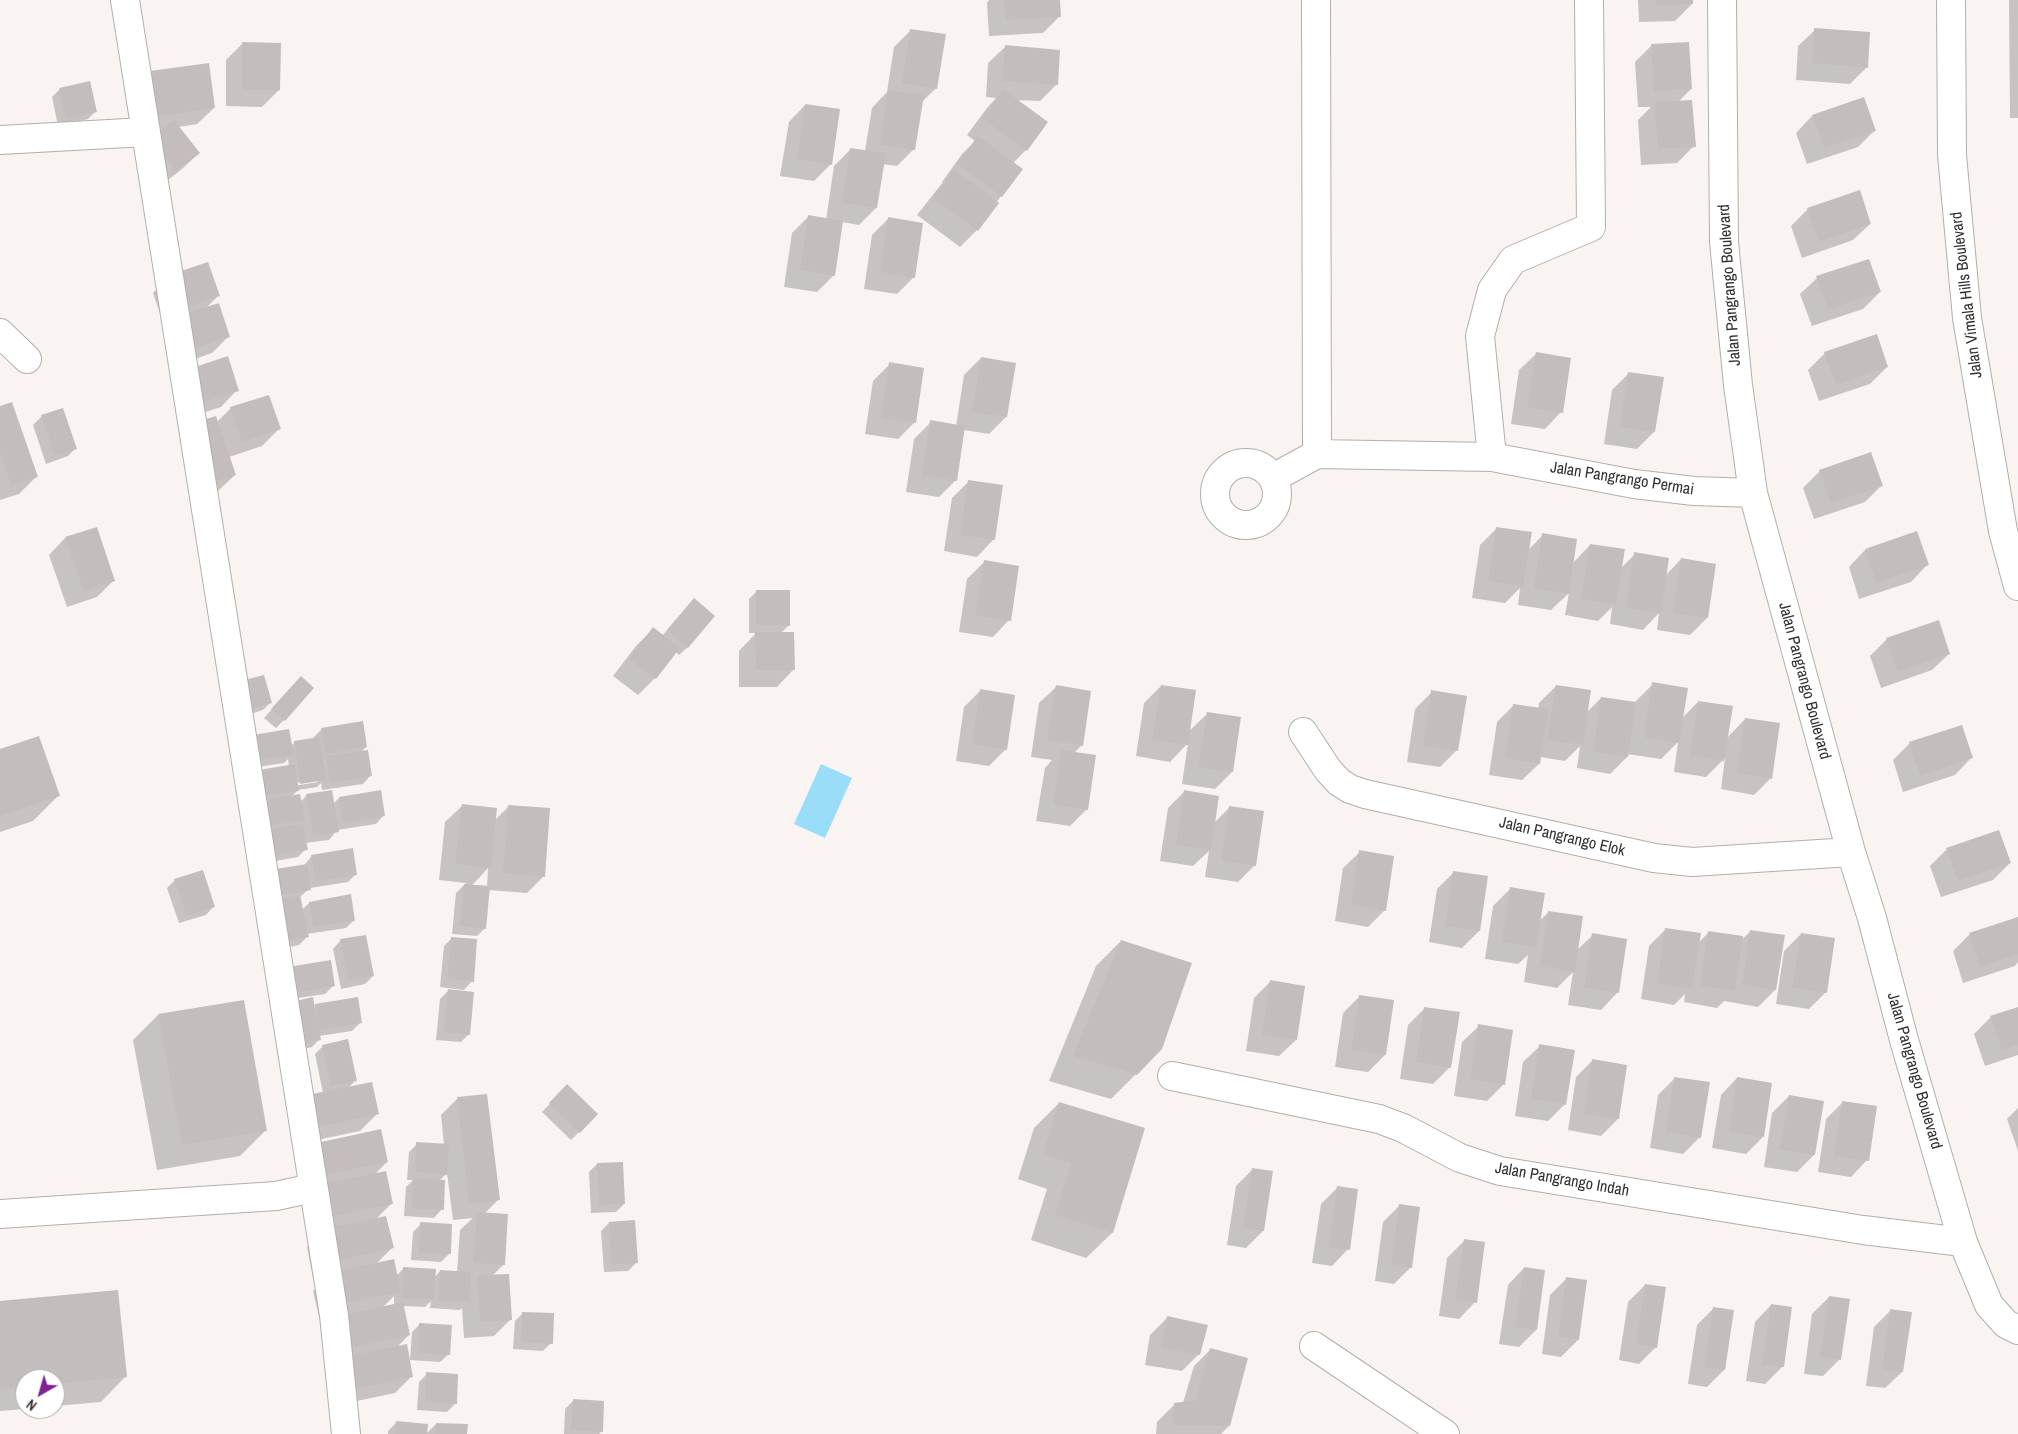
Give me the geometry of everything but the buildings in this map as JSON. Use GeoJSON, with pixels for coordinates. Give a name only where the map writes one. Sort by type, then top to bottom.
{"type":"FeatureCollection","features":[{"type":"Feature","properties":{"kind":"street"},"geometry":{"type":"LineString","coordinates":[[125,0],[334,1315],[346,1434]]}},
{"type":"Feature","properties":{"kind":"street"},"geometry":{"type":"LineString","coordinates":[[1273,478],[1317,454],[1316,0]]}},
{"type":"Feature","properties":{"kind":"street"},"geometry":{"type":"LineString","coordinates":[[1492,457],[1480,336],[1492,290],[1513,260],[1591,227],[1589,0]]}},
{"type":"Feature","properties":{"kind":"street","name":"Jalan Pangrango Boulevard"},"geometry":{"type":"LineString","coordinates":[[1722,0],[1724,242],[1738,385],[1753,493],[1851,852],[1872,918],[1904,1040],[1963,1242],[1989,1305],[2006,1324],[2018,1330]]}},
{"type":"Feature","properties":{"kind":"street","name":"Jalan Vimala Hills Boulevard"},"geometry":{"type":"LineString","coordinates":[[1951,0],[1952,155],[1966,318],[2003,531],[2018,586]]}},
{"type":"Feature","properties":{"kind":"street"},"geometry":{"type":"LineString","coordinates":[[0,140],[145,132]]}},
{"type":"Feature","properties":{"kind":"street"},"geometry":{"type":"LineString","coordinates":[[0,333],[27,359]]}},
{"type":"Feature","properties":{"kind":"street","name":"Jalan Pangrango Permai"},"geometry":{"type":"LineString","coordinates":[[1317,454],[1492,457],[1634,484],[1694,491],[1753,493]]}},
{"type":"Feature","properties":{"kind":"street","name":"Jalan Pangrango Elok"},"geometry":{"type":"LineString","coordinates":[[1304,732],[1328,770],[1339,782],[1350,789],[1654,858],[1692,862],[1851,852]]}},
{"type":"Feature","properties":{"kind":"street","name":"Jalan Pangrango Indah"},"geometry":{"type":"LineString","coordinates":[[1172,1076],[1379,1119],[1403,1128],[1460,1158],[1500,1171],[1863,1230],[1963,1242]]}},
{"type":"Feature","properties":{"kind":"street"},"geometry":{"type":"LineString","coordinates":[[0,1214],[276,1196],[313,1188]]}},
{"type":"Feature","properties":{"kind":"street"},"geometry":{"type":"LineString","coordinates":[[1314,1346],[1445,1434]]}},
{"type":"Feature","properties":{"kind":"water"},"geometry":{"type":"Polygon","coordinates":[[[821,764],[852,778],[825,838],[794,824],[821,764]]]}}]}
